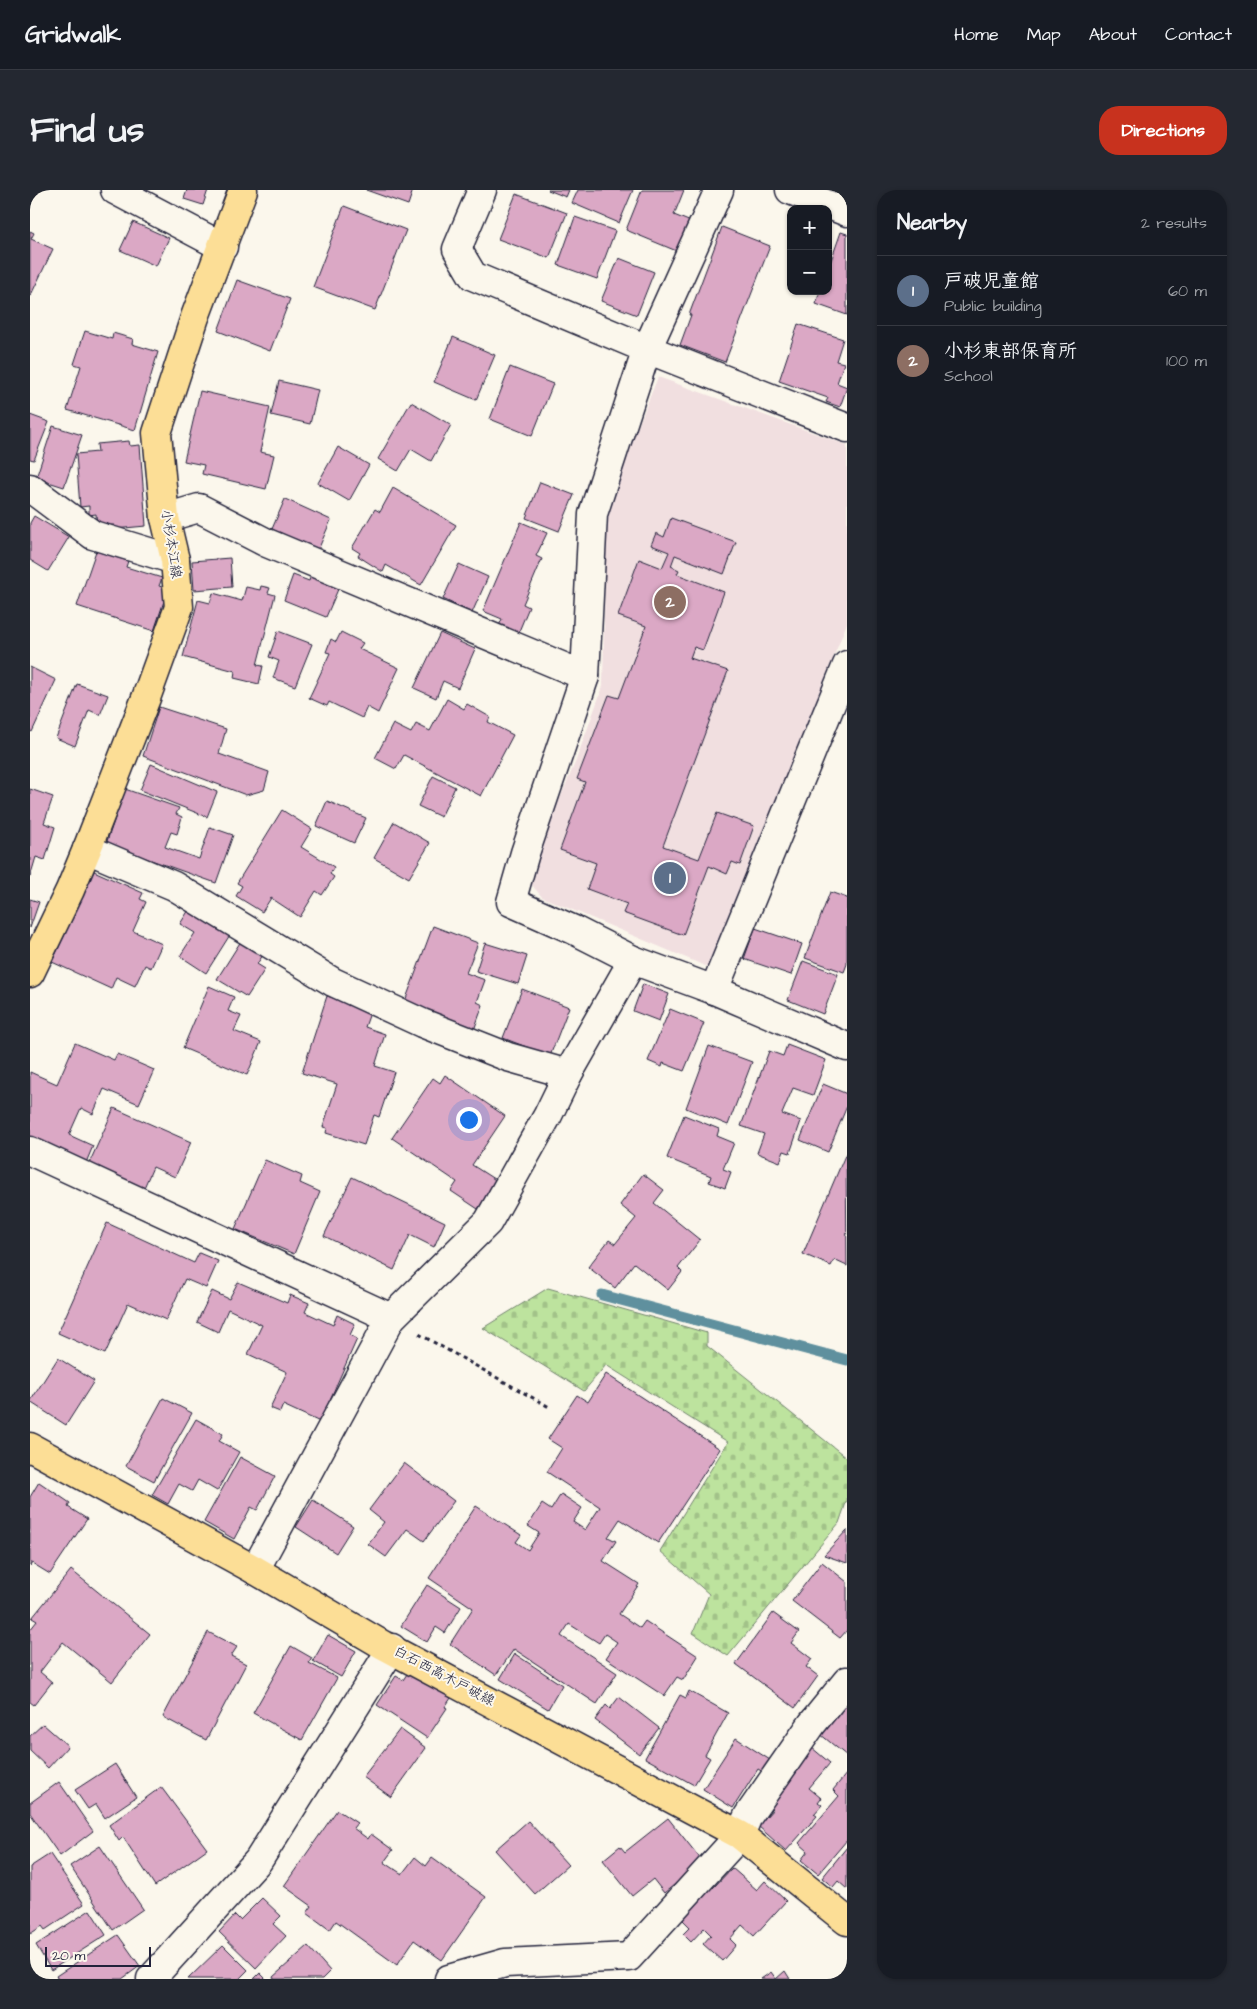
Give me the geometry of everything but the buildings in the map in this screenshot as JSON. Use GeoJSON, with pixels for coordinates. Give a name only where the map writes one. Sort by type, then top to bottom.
{"type":"FeatureCollection","features":[{"type":"Feature","properties":{"kind":"main road","name":"小杉本江線"},"geometry":{"type":"LineString","coordinates":[[30,973],[70,890],[87,849],[179,607],[175,560],[166,518],[157,433],[195,317],[243,190]]}},
{"type":"Feature","properties":{"kind":"main road","name":"白石西高木戸破線"},"geometry":{"type":"LineString","coordinates":[[30,1447],[255,1570],[383,1645],[392,1648],[740,1835],[847,1921]]}},
{"type":"Feature","properties":{"kind":"street"},"geometry":{"type":"LineString","coordinates":[[115,190],[223,247]]}},
{"type":"Feature","properties":{"kind":"street"},"geometry":{"type":"LineString","coordinates":[[482,190],[457,249],[473,276],[647,349],[847,428]]}},
{"type":"Feature","properties":{"kind":"street"},"geometry":{"type":"LineString","coordinates":[[719,190],[647,349],[593,514],[585,676],[525,853],[511,902],[574,930],[633,960],[714,990],[847,1047]]}},
{"type":"Feature","properties":{"kind":"street"},"geometry":{"type":"LineString","coordinates":[[790,190],[847,212]]}},
{"type":"Feature","properties":{"kind":"street"},"geometry":{"type":"LineString","coordinates":[[30,488],[93,535],[175,560]]}},
{"type":"Feature","properties":{"kind":"street"},"geometry":{"type":"LineString","coordinates":[[166,518],[199,508],[267,543],[585,676]]}},
{"type":"Feature","properties":{"kind":"street"},"geometry":{"type":"LineString","coordinates":[[714,990],[847,666]]}},
{"type":"Feature","properties":{"kind":"street"},"geometry":{"type":"LineString","coordinates":[[87,849],[174,886],[333,982],[422,1023],[508,1056],[568,1074]]}},
{"type":"Feature","properties":{"kind":"street"},"geometry":{"type":"LineString","coordinates":[[255,1570],[390,1318],[488,1222],[548,1115],[568,1074],[633,960]]}},
{"type":"Feature","properties":{"kind":"street"},"geometry":{"type":"LineString","coordinates":[[30,1151],[390,1318]]}},
{"type":"Feature","properties":{"kind":"street"},"geometry":{"type":"LineString","coordinates":[[151,1979],[258,1861],[392,1648]]}},
{"type":"Feature","properties":{"kind":"street"},"geometry":{"type":"LineString","coordinates":[[450,1979],[505,1963],[629,1958],[740,1835],[748,1816],[812,1724],[847,1681]]}},
{"type":"Feature","properties":{"kind":"path"},"geometry":{"type":"LineString","coordinates":[[390,1318],[551,1408]]}},
{"type":"Feature","properties":{"kind":"shaded area"},"geometry":{"type":"Polygon","coordinates":[[[658,377],[847,445],[847,623],[710,968],[542,897],[526,878],[575,763],[603,686],[605,562],[603,513],[658,377]]]}},
{"type":"Feature","properties":{"kind":"green space"},"geometry":{"type":"Polygon","coordinates":[[[548,1288],[707,1333],[707,1346],[847,1458],[847,1500],[839,1523],[728,1656],[693,1633],[709,1594],[660,1551],[728,1442],[606,1365],[584,1391],[483,1328],[548,1288]]]}},
{"type":"Feature","properties":{"kind":"waterway"},"geometry":{"type":"LineString","coordinates":[[602,1295],[847,1360]]}},
{"type":"Feature","properties":{"kind":"place","name":"小杉東部保育所"},"geometry":{"type":"Point","coordinates":[670,602]}},
{"type":"Feature","properties":{"kind":"place","name":"戸破児童館"},"geometry":{"type":"Point","coordinates":[670,878]}}]}
